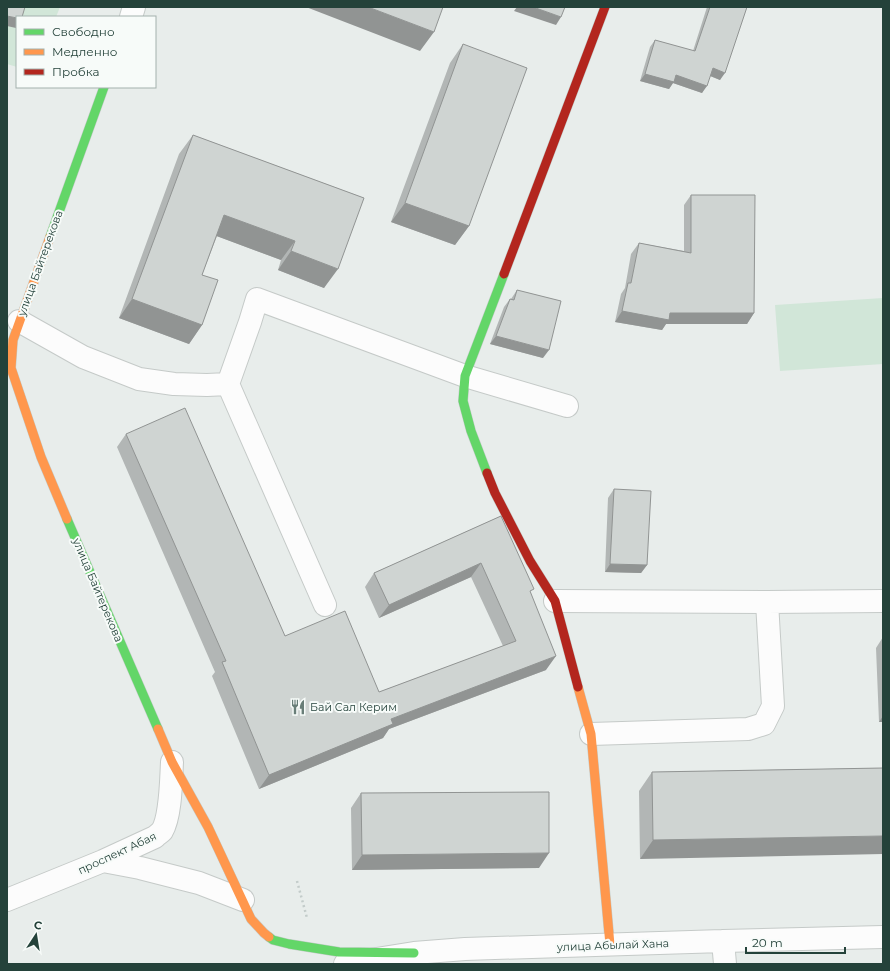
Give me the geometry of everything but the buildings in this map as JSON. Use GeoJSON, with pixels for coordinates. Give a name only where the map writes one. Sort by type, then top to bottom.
{"type":"FeatureCollection","features":[{"type":"Feature","properties":{"kind":"street"},"geometry":{"type":"LineString","coordinates":[[605,7],[465,376],[464,401],[472,431],[495,493],[530,562],[555,601],[592,734],[610,945]]}},
{"type":"Feature","properties":{"kind":"street","name":"улица Байтерекова"},"geometry":{"type":"LineString","coordinates":[[104,88],[19,322],[13,340],[9,368],[41,457],[172,762],[208,827],[251,919],[273,940],[289,944],[339,952],[414,953]]}},
{"type":"Feature","properties":{"kind":"street"},"geometry":{"type":"LineString","coordinates":[[325,605],[228,384],[257,299],[465,376],[567,406]]}},
{"type":"Feature","properties":{"kind":"street"},"geometry":{"type":"LineString","coordinates":[[19,322],[83,356],[139,378],[174,384],[228,384]]}},
{"type":"Feature","properties":{"kind":"street"},"geometry":{"type":"LineString","coordinates":[[555,601],[883,601]]}},
{"type":"Feature","properties":{"kind":"street"},"geometry":{"type":"LineString","coordinates":[[592,734],[748,729],[764,724],[773,706],[768,602]]}},
{"type":"Feature","properties":{"kind":"street","name":"проспект Абая"},"geometry":{"type":"LineString","coordinates":[[7,900],[102,862],[155,837],[161,832],[167,818],[169,808],[172,762]]}},
{"type":"Feature","properties":{"kind":"street"},"geometry":{"type":"LineString","coordinates":[[102,862],[140,868],[199,883],[243,900]]}},
{"type":"Feature","properties":{"kind":"street","name":"улица Абылай Хана"},"geometry":{"type":"LineString","coordinates":[[344,964],[414,953],[465,957],[610,945],[883,937]]}},
{"type":"Feature","properties":{"kind":"street"},"geometry":{"type":"LineString","coordinates":[[723,941],[725,964]]}},
{"type":"Feature","properties":{"kind":"green space"},"geometry":{"type":"Polygon","coordinates":[[[7,7],[60,7],[56,16],[16,16],[16,67],[7,64],[7,7]]]}},
{"type":"Feature","properties":{"kind":"green space"},"geometry":{"type":"Polygon","coordinates":[[[883,298],[883,364],[780,371],[775,305],[883,298]]]}},
{"type":"Feature","properties":{"kind":"traffic: fast"},"geometry":{"type":"LineString","coordinates":[[50,237],[104,88]]}},
{"type":"Feature","properties":{"kind":"traffic: fast"},"geometry":{"type":"LineString","coordinates":[[487,473],[471,431],[463,401],[465,376],[504,274]]}},
{"type":"Feature","properties":{"kind":"traffic: fast"},"geometry":{"type":"LineString","coordinates":[[67,519],[158,729]]}},
{"type":"Feature","properties":{"kind":"traffic: fast"},"geometry":{"type":"LineString","coordinates":[[269,937],[273,940],[289,944],[339,952],[414,953]]}},
{"type":"Feature","properties":{"kind":"traffic: slow"},"geometry":{"type":"LineString","coordinates":[[50,237],[13,340],[11,368],[41,457],[67,519]]}},
{"type":"Feature","properties":{"kind":"traffic: slow"},"geometry":{"type":"LineString","coordinates":[[578,687],[591,734],[610,945]]}},
{"type":"Feature","properties":{"kind":"traffic: slow"},"geometry":{"type":"LineString","coordinates":[[158,729],[172,762],[208,827],[251,919],[269,937]]}},
{"type":"Feature","properties":{"kind":"traffic: jam"},"geometry":{"type":"LineString","coordinates":[[504,274],[605,7]]}},
{"type":"Feature","properties":{"kind":"traffic: jam"},"geometry":{"type":"LineString","coordinates":[[487,473],[495,493],[530,561],[555,601],[578,687]]}},
{"type":"Feature","properties":{"kind":"place","name":"Бай Сал Керим"},"geometry":{"type":"Point","coordinates":[298,707]}}]}
